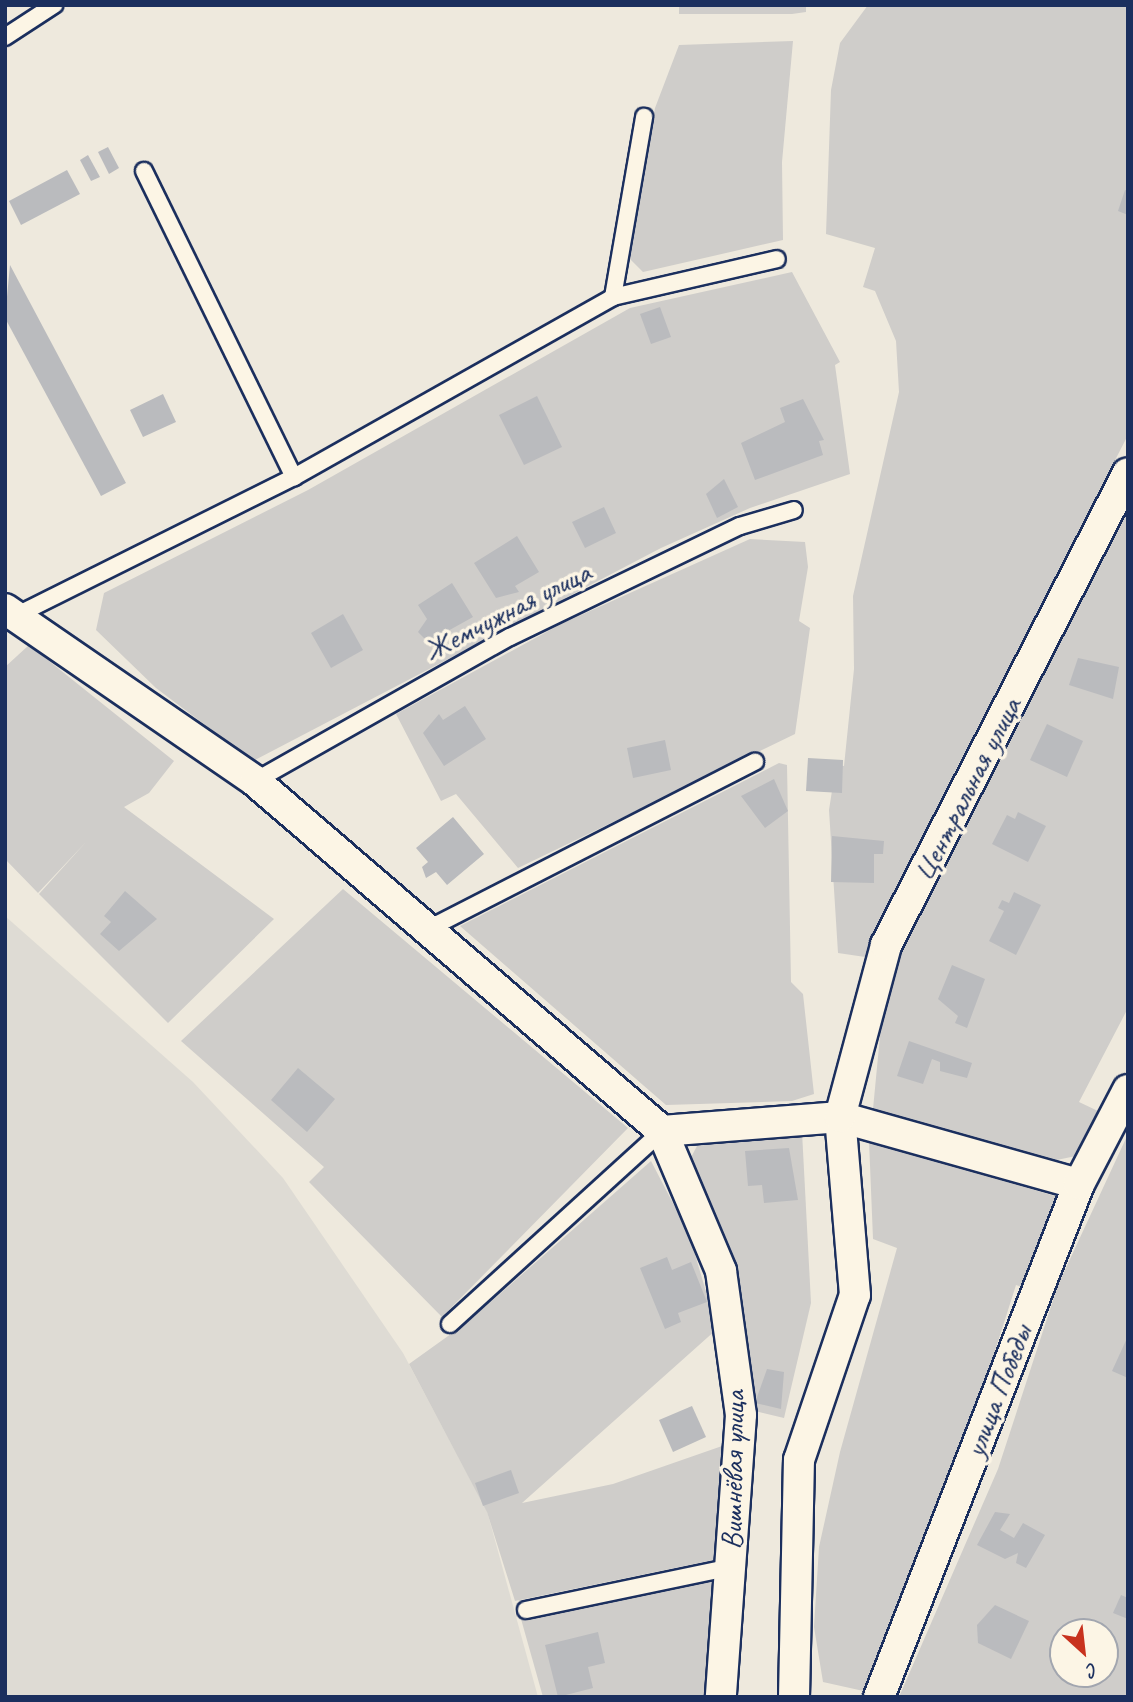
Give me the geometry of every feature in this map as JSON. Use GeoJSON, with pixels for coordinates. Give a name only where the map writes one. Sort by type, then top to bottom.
{"type":"FeatureCollection","features":[{"type":"Feature","properties":{"kind":"street","name":"Центральная улица"},"geometry":{"type":"LineString","coordinates":[[840,1117],[886,945],[1128,473]]}},
{"type":"Feature","properties":{"kind":"street"},"geometry":{"type":"LineString","coordinates":[[8,617],[255,781],[432,927],[662,1130],[840,1117],[1079,1184]]}},
{"type":"Feature","properties":{"kind":"street","name":"улица Победы"},"geometry":{"type":"LineString","coordinates":[[879,1697],[1079,1184],[1128,1090]]}},
{"type":"Feature","properties":{"kind":"street"},"geometry":{"type":"LineString","coordinates":[[794,1697],[799,1460],[855,1295],[840,1117]]}},
{"type":"Feature","properties":{"kind":"street","name":"Вишнёвая улица"},"geometry":{"type":"LineString","coordinates":[[662,1130],[721,1271],[741,1415],[721,1697]]}},
{"type":"Feature","properties":{"kind":"lane"},"geometry":{"type":"LineString","coordinates":[[5,37],[54,5]]}},
{"type":"Feature","properties":{"kind":"lane"},"geometry":{"type":"LineString","coordinates":[[613,297],[644,117]]}},
{"type":"Feature","properties":{"kind":"lane"},"geometry":{"type":"LineString","coordinates":[[144,171],[294,477]]}},
{"type":"Feature","properties":{"kind":"lane"},"geometry":{"type":"LineString","coordinates":[[8,617],[294,477],[613,297],[777,259]]}},
{"type":"Feature","properties":{"kind":"lane","name":"Жемчужная улица"},"geometry":{"type":"LineString","coordinates":[[255,781],[510,637],[740,526],[794,510]]}},
{"type":"Feature","properties":{"kind":"lane"},"geometry":{"type":"LineString","coordinates":[[432,927],[755,762]]}},
{"type":"Feature","properties":{"kind":"lane"},"geometry":{"type":"LineString","coordinates":[[450,1324],[662,1130]]}},
{"type":"Feature","properties":{"kind":"lane"},"geometry":{"type":"LineString","coordinates":[[526,1610],[731,1567]]}},
{"type":"Feature","properties":{"kind":"shaded area"},"geometry":{"type":"Polygon","coordinates":[[[679,5],[806,5],[806,12],[679,14],[679,5]]]}},
{"type":"Feature","properties":{"kind":"shaded area"},"geometry":{"type":"Polygon","coordinates":[[[868,5],[1128,5],[1128,435],[944,793],[872,958],[838,953],[829,810],[836,765],[844,766],[854,669],[853,596],[899,392],[896,341],[875,291],[863,287],[875,248],[826,234],[831,90],[840,43],[868,5]]]}},
{"type":"Feature","properties":{"kind":"shaded area"},"geometry":{"type":"Polygon","coordinates":[[[793,41],[782,162],[783,240],[643,272],[628,257],[655,108],[679,45],[793,41]]]}},
{"type":"Feature","properties":{"kind":"shaded area"},"geometry":{"type":"Polygon","coordinates":[[[792,272],[840,362],[835,365],[850,474],[750,508],[661,548],[253,761],[156,688],[96,630],[104,593],[308,490],[630,308],[792,272]]]}},
{"type":"Feature","properties":{"kind":"shaded area"},"geometry":{"type":"Polygon","coordinates":[[[1128,499],[1128,1008],[1079,1102],[1098,1111],[1076,1156],[1042,1163],[873,1109],[880,1036],[874,1034],[893,950],[928,897],[1128,499]]]}},
{"type":"Feature","properties":{"kind":"shaded area"},"geometry":{"type":"Polygon","coordinates":[[[750,539],[805,542],[808,567],[799,621],[810,628],[795,734],[518,868],[456,794],[441,801],[396,714],[561,624],[750,539]]]}},
{"type":"Feature","properties":{"kind":"shaded area"},"geometry":{"type":"Polygon","coordinates":[[[29,645],[174,761],[149,793],[124,807],[274,919],[168,1023],[39,894],[86,842],[38,893],[5,859],[5,667],[29,645]]]}},
{"type":"Feature","properties":{"kind":"shaded area"},"geometry":{"type":"Polygon","coordinates":[[[779,763],[787,765],[791,982],[803,994],[814,1094],[792,1101],[666,1105],[460,926],[779,763]]]}},
{"type":"Feature","properties":{"kind":"shaded area"},"geometry":{"type":"Polygon","coordinates":[[[343,889],[628,1128],[442,1317],[309,1182],[324,1167],[181,1041],[343,889]]]}},
{"type":"Feature","properties":{"kind":"shaded area"},"geometry":{"type":"Polygon","coordinates":[[[5,916],[193,1082],[283,1178],[403,1353],[487,1511],[538,1697],[5,1697],[5,916]]]}},
{"type":"Feature","properties":{"kind":"shaded area"},"geometry":{"type":"Polygon","coordinates":[[[802,1132],[811,1303],[784,1418],[751,1410],[686,1167],[697,1146],[802,1132]]]}},
{"type":"Feature","properties":{"kind":"shaded area"},"geometry":{"type":"Polygon","coordinates":[[[1128,1134],[1128,1697],[899,1697],[998,1469],[1058,1285],[1128,1134]]]}},
{"type":"Feature","properties":{"kind":"shaded area"},"geometry":{"type":"Polygon","coordinates":[[[869,1141],[1058,1197],[1025,1288],[1016,1285],[951,1489],[868,1692],[823,1682],[814,1627],[819,1547],[840,1452],[897,1248],[873,1239],[869,1141]]]}},
{"type":"Feature","properties":{"kind":"shaded area"},"geometry":{"type":"Polygon","coordinates":[[[651,1161],[689,1234],[717,1329],[522,1503],[613,1484],[725,1445],[718,1559],[515,1601],[487,1512],[409,1364],[469,1321],[651,1161]]]}},
{"type":"Feature","properties":{"kind":"shaded area"},"geometry":{"type":"Polygon","coordinates":[[[715,1579],[707,1697],[543,1697],[521,1619],[715,1579]]]}},
{"type":"Feature","properties":{"kind":"building"},"geometry":{"type":"Polygon","coordinates":[[[108,147],[119,168],[109,174],[98,152],[108,147]]]}},
{"type":"Feature","properties":{"kind":"building"},"geometry":{"type":"Polygon","coordinates":[[[88,155],[100,177],[91,181],[80,160],[88,155]]]}},
{"type":"Feature","properties":{"kind":"building"},"geometry":{"type":"Polygon","coordinates":[[[67,170],[80,194],[21,225],[9,201],[67,170]]]}},
{"type":"Feature","properties":{"kind":"building"},"geometry":{"type":"Polygon","coordinates":[[[1125,190],[1128,191],[1128,215],[1118,211],[1125,190]]]}},
{"type":"Feature","properties":{"kind":"building"},"geometry":{"type":"Polygon","coordinates":[[[10,265],[126,483],[101,496],[5,318],[10,265]]]}},
{"type":"Feature","properties":{"kind":"building"},"geometry":{"type":"Polygon","coordinates":[[[660,307],[671,337],[651,344],[640,314],[660,307]]]}},
{"type":"Feature","properties":{"kind":"building"},"geometry":{"type":"Polygon","coordinates":[[[163,394],[176,422],[143,437],[130,410],[163,394]]]}},
{"type":"Feature","properties":{"kind":"building"},"geometry":{"type":"Polygon","coordinates":[[[537,396],[562,447],[524,465],[499,415],[537,396]]]}},
{"type":"Feature","properties":{"kind":"building"},"geometry":{"type":"Polygon","coordinates":[[[803,399],[824,440],[819,441],[823,455],[755,480],[741,443],[785,422],[780,408],[803,399]]]}},
{"type":"Feature","properties":{"kind":"building"},"geometry":{"type":"Polygon","coordinates":[[[724,479],[738,507],[717,518],[706,494],[724,479]]]}},
{"type":"Feature","properties":{"kind":"building"},"geometry":{"type":"Polygon","coordinates":[[[604,507],[616,533],[585,548],[572,522],[604,507]]]}},
{"type":"Feature","properties":{"kind":"building"},"geometry":{"type":"Polygon","coordinates":[[[517,536],[539,572],[515,586],[519,592],[496,598],[474,563],[517,536]]]}},
{"type":"Feature","properties":{"kind":"building"},"geometry":{"type":"Polygon","coordinates":[[[452,583],[473,617],[428,642],[418,632],[427,619],[418,605],[452,583]]]}},
{"type":"Feature","properties":{"kind":"building"},"geometry":{"type":"Polygon","coordinates":[[[343,614],[363,650],[331,668],[311,633],[343,614]]]}},
{"type":"Feature","properties":{"kind":"building"},"geometry":{"type":"Polygon","coordinates":[[[1078,658],[1119,667],[1113,699],[1069,685],[1078,658]]]}},
{"type":"Feature","properties":{"kind":"building"},"geometry":{"type":"Polygon","coordinates":[[[465,706],[486,739],[444,766],[423,733],[439,714],[443,720],[465,706]]]}},
{"type":"Feature","properties":{"kind":"building"},"geometry":{"type":"Polygon","coordinates":[[[1047,724],[1083,741],[1067,777],[1030,760],[1047,724]]]}},
{"type":"Feature","properties":{"kind":"building"},"geometry":{"type":"Polygon","coordinates":[[[665,740],[671,770],[633,778],[627,748],[665,740]]]}},
{"type":"Feature","properties":{"kind":"building"},"geometry":{"type":"Polygon","coordinates":[[[808,758],[843,760],[842,793],[806,791],[808,758]]]}},
{"type":"Feature","properties":{"kind":"building"},"geometry":{"type":"Polygon","coordinates":[[[774,779],[788,811],[765,828],[741,796],[774,779]]]}},
{"type":"Feature","properties":{"kind":"building"},"geometry":{"type":"Polygon","coordinates":[[[1018,812],[1046,826],[1028,862],[992,844],[1007,815],[1015,819],[1018,812]]]}},
{"type":"Feature","properties":{"kind":"building"},"geometry":{"type":"Polygon","coordinates":[[[453,817],[484,854],[447,885],[436,872],[426,878],[422,867],[428,862],[416,848],[453,817]]]}},
{"type":"Feature","properties":{"kind":"building"},"geometry":{"type":"Polygon","coordinates":[[[832,836],[884,841],[883,854],[874,854],[874,883],[831,882],[832,836]]]}},
{"type":"Feature","properties":{"kind":"building"},"geometry":{"type":"Polygon","coordinates":[[[125,891],[157,919],[119,951],[100,934],[111,922],[104,916],[125,891]]]}},
{"type":"Feature","properties":{"kind":"building"},"geometry":{"type":"Polygon","coordinates":[[[1014,892],[1041,905],[1016,955],[989,941],[1004,911],[998,908],[1002,900],[1009,903],[1014,892]]]}},
{"type":"Feature","properties":{"kind":"building"},"geometry":{"type":"Polygon","coordinates":[[[952,965],[985,979],[967,1028],[955,1023],[958,1016],[938,999],[952,965]]]}},
{"type":"Feature","properties":{"kind":"building"},"geometry":{"type":"Polygon","coordinates":[[[909,1041],[972,1063],[967,1078],[940,1071],[940,1062],[932,1059],[923,1084],[897,1076],[909,1041]]]}},
{"type":"Feature","properties":{"kind":"building"},"geometry":{"type":"Polygon","coordinates":[[[298,1068],[335,1099],[307,1132],[271,1100],[298,1068]]]}},
{"type":"Feature","properties":{"kind":"building"},"geometry":{"type":"Polygon","coordinates":[[[789,1148],[798,1200],[764,1203],[762,1185],[748,1186],[745,1151],[789,1148]]]}},
{"type":"Feature","properties":{"kind":"building"},"geometry":{"type":"Polygon","coordinates":[[[667,1257],[672,1270],[691,1262],[707,1302],[678,1313],[681,1322],[665,1329],[640,1268],[667,1257]]]}},
{"type":"Feature","properties":{"kind":"building"},"geometry":{"type":"Polygon","coordinates":[[[1128,1336],[1128,1378],[1112,1371],[1128,1336]]]}},
{"type":"Feature","properties":{"kind":"building"},"geometry":{"type":"Polygon","coordinates":[[[767,1369],[784,1372],[781,1409],[755,1403],[767,1369]]]}},
{"type":"Feature","properties":{"kind":"building"},"geometry":{"type":"Polygon","coordinates":[[[692,1406],[706,1437],[673,1452],[659,1420],[692,1406]]]}},
{"type":"Feature","properties":{"kind":"building"},"geometry":{"type":"Polygon","coordinates":[[[511,1470],[519,1493],[483,1506],[475,1483],[511,1470]]]}},
{"type":"Feature","properties":{"kind":"building"},"geometry":{"type":"Polygon","coordinates":[[[995,1512],[1010,1514],[1000,1530],[1014,1538],[1023,1523],[1045,1535],[1026,1568],[1016,1563],[1018,1553],[1005,1559],[977,1545],[995,1512]]]}},
{"type":"Feature","properties":{"kind":"building"},"geometry":{"type":"Polygon","coordinates":[[[1121,1595],[1128,1598],[1128,1619],[1113,1613],[1121,1595]]]}},
{"type":"Feature","properties":{"kind":"building"},"geometry":{"type":"Polygon","coordinates":[[[995,1605],[1029,1621],[1011,1659],[978,1643],[977,1625],[995,1605]]]}},
{"type":"Feature","properties":{"kind":"building"},"geometry":{"type":"Polygon","coordinates":[[[598,1632],[605,1663],[588,1667],[593,1688],[558,1697],[545,1645],[598,1632]]]}}]}
